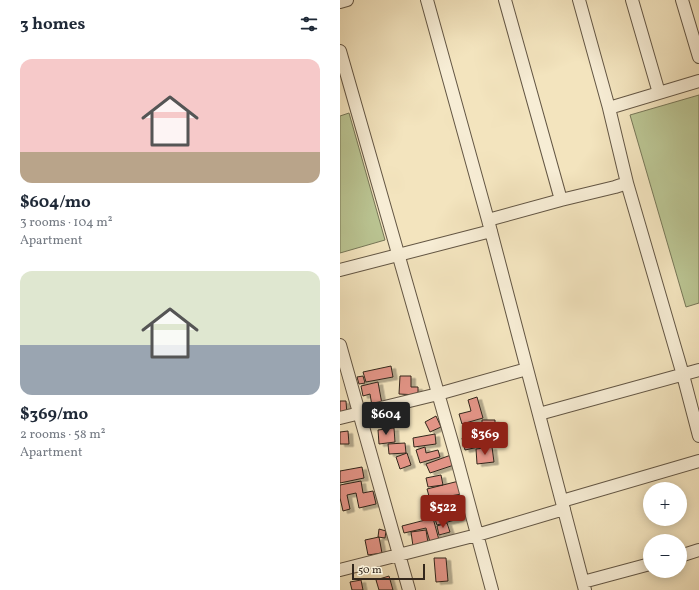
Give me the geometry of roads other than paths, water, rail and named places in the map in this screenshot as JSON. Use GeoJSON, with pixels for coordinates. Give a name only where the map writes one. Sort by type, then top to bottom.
{"type":"FeatureCollection","features":[{"type":"Feature","properties":{"kind":"street"},"geometry":{"type":"LineString","coordinates":[[340,2],[347,0]]}},
{"type":"Feature","properties":{"kind":"street"},"geometry":{"type":"LineString","coordinates":[[427,0],[489,226],[584,586],[643,566]]}},
{"type":"Feature","properties":{"kind":"street"},"geometry":{"type":"LineString","coordinates":[[505,0],[560,200]]}},
{"type":"Feature","properties":{"kind":"street"},"geometry":{"type":"LineString","coordinates":[[579,0],[609,108],[627,183],[683,374],[699,436]]}},
{"type":"Feature","properties":{"kind":"street"},"geometry":{"type":"LineString","coordinates":[[632,0],[659,93]]}},
{"type":"Feature","properties":{"kind":"street"},"geometry":{"type":"LineString","coordinates":[[682,0],[699,57]]}},
{"type":"Feature","properties":{"kind":"street"},"geometry":{"type":"LineString","coordinates":[[340,51],[438,394],[492,590]]}},
{"type":"Feature","properties":{"kind":"street"},"geometry":{"type":"LineString","coordinates":[[609,108],[699,81]]}},
{"type":"Feature","properties":{"kind":"street"},"geometry":{"type":"LineString","coordinates":[[340,270],[399,256],[489,226],[560,200],[627,183]]}},
{"type":"Feature","properties":{"kind":"street"},"geometry":{"type":"LineString","coordinates":[[340,345],[409,590]]}},
{"type":"Feature","properties":{"kind":"street"},"geometry":{"type":"LineString","coordinates":[[340,418],[438,394],[527,369]]}},
{"type":"Feature","properties":{"kind":"street"},"geometry":{"type":"LineString","coordinates":[[539,414],[699,370]]}},
{"type":"Feature","properties":{"kind":"street"},"geometry":{"type":"LineString","coordinates":[[340,570],[477,534],[699,461]]}},
{"type":"Feature","properties":{"kind":"street"},"geometry":{"type":"LineString","coordinates":[[687,554],[699,550]]}}]}
